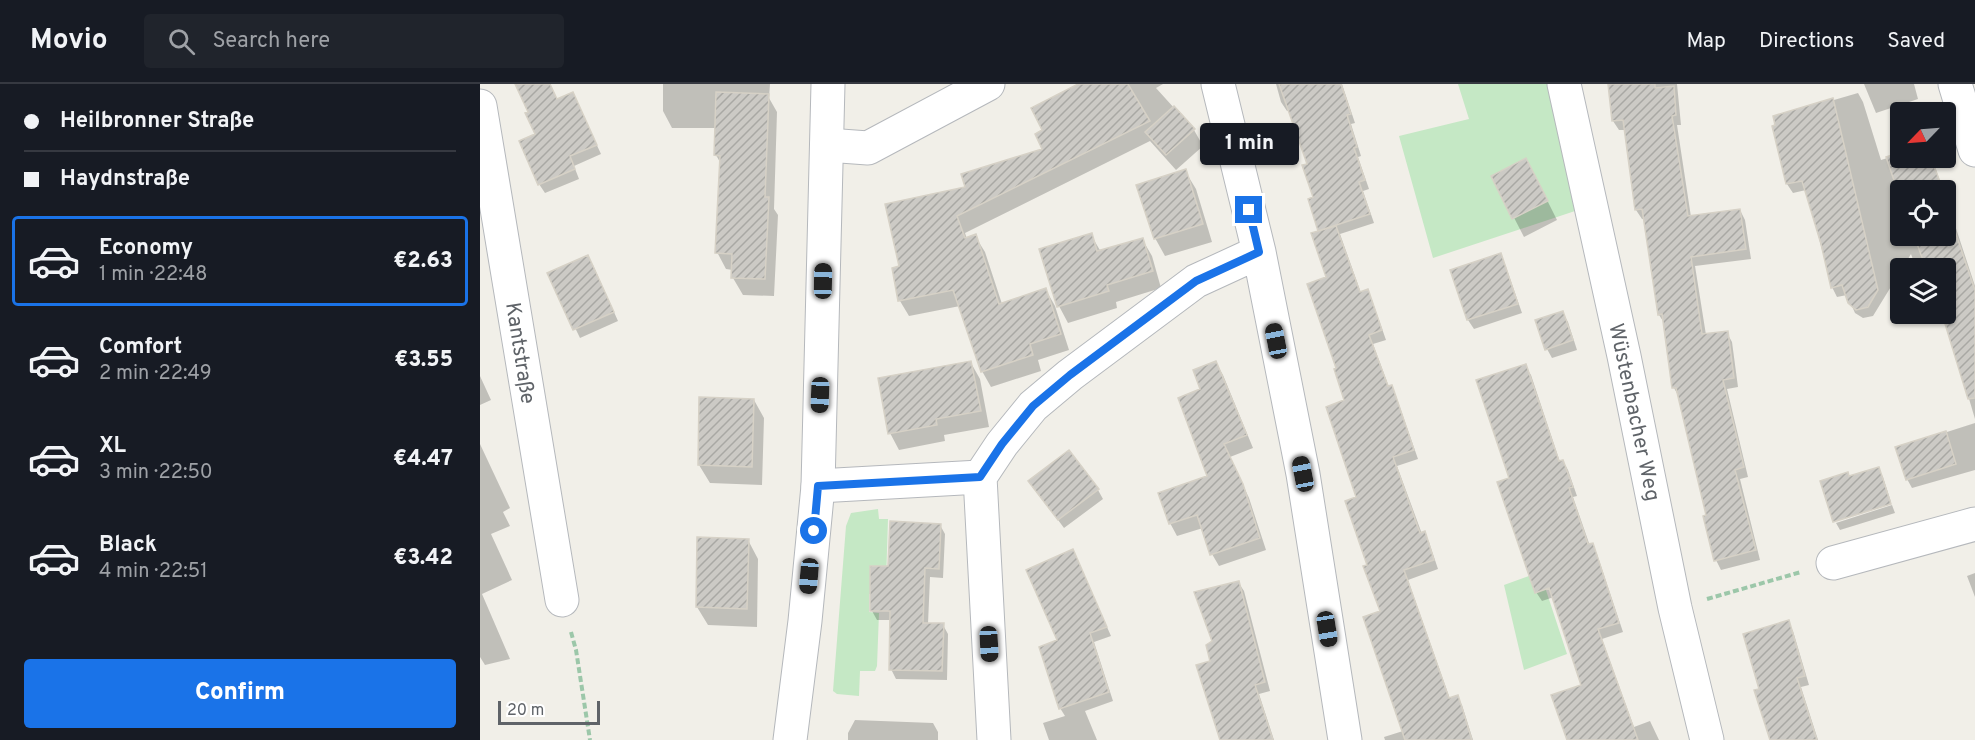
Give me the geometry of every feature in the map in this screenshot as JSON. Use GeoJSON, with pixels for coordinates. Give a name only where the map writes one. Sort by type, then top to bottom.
{"type":"FeatureCollection","features":[{"type":"Feature","properties":{"kind":"street"},"geometry":{"type":"LineString","coordinates":[[790,740],[805,621],[818,486],[828,84]]}},
{"type":"Feature","properties":{"kind":"street"},"geometry":{"type":"LineString","coordinates":[[827,145],[868,148],[988,84]]}},
{"type":"Feature","properties":{"kind":"street"},"geometry":{"type":"LineString","coordinates":[[1218,84],[1259,252],[1303,474],[1345,740]]}},
{"type":"Feature","properties":{"kind":"street","name":"Wüstenbacher Weg"},"geometry":{"type":"LineString","coordinates":[[1564,84],[1624,356],[1675,608],[1707,740]]}},
{"type":"Feature","properties":{"kind":"street"},"geometry":{"type":"LineString","coordinates":[[1955,84],[1975,150]]}},
{"type":"Feature","properties":{"kind":"street","name":"Kantstraße"},"geometry":{"type":"LineString","coordinates":[[480,106],[562,600]]}},
{"type":"Feature","properties":{"kind":"street"},"geometry":{"type":"LineString","coordinates":[[994,740],[980,477],[1002,444],[1033,406],[1070,375],[1196,281],[1259,252]]}},
{"type":"Feature","properties":{"kind":"street"},"geometry":{"type":"LineString","coordinates":[[818,486],[980,477]]}},
{"type":"Feature","properties":{"kind":"street"},"geometry":{"type":"LineString","coordinates":[[1833,563],[1975,524]]}},
{"type":"Feature","properties":{"kind":"path"},"geometry":{"type":"LineString","coordinates":[[1675,608],[1833,563]]}},
{"type":"Feature","properties":{"kind":"path"},"geometry":{"type":"LineString","coordinates":[[562,600],[576,650],[590,740]]}},
{"type":"Feature","properties":{"kind":"green space"},"geometry":{"type":"Polygon","coordinates":[[[1458,84],[1548,84],[1578,210],[1433,258],[1399,136],[1469,119],[1458,84]]]}},
{"type":"Feature","properties":{"kind":"green space"},"geometry":{"type":"Polygon","coordinates":[[[878,509],[879,519],[888,519],[886,582],[873,594],[869,594],[869,612],[879,613],[877,666],[875,671],[860,671],[859,696],[837,694],[833,691],[846,526],[851,513],[878,509]]]}},
{"type":"Feature","properties":{"kind":"green space"},"geometry":{"type":"Polygon","coordinates":[[[1540,572],[1567,654],[1524,670],[1504,585],[1540,572]]]}},
{"type":"Feature","properties":{"kind":"building"},"geometry":{"type":"Polygon","coordinates":[[[515,84],[550,84],[557,99],[573,92],[597,145],[570,156],[575,169],[538,185],[519,141],[535,134],[515,84]]]}},
{"type":"Feature","properties":{"kind":"building"},"geometry":{"type":"Polygon","coordinates":[[[1078,84],[1128,84],[1150,121],[957,216],[965,238],[976,234],[999,304],[1046,288],[1061,334],[1030,344],[1033,355],[981,372],[953,290],[898,301],[892,268],[899,266],[885,204],[965,187],[961,174],[1042,149],[1035,134],[1042,130],[1031,108],[1078,84]]]}},
{"type":"Feature","properties":{"kind":"building"},"geometry":{"type":"Polygon","coordinates":[[[1279,84],[1341,84],[1351,114],[1347,115],[1357,147],[1354,148],[1365,180],[1359,182],[1370,214],[1318,231],[1308,199],[1313,197],[1302,165],[1307,164],[1279,84]]]}},
{"type":"Feature","properties":{"kind":"building"},"geometry":{"type":"Polygon","coordinates":[[[1608,84],[1655,84],[1655,88],[1674,86],[1676,115],[1672,116],[1688,216],[1740,209],[1746,249],[1691,257],[1702,334],[1728,331],[1734,378],[1723,380],[1744,467],[1735,470],[1756,550],[1714,561],[1703,516],[1706,515],[1676,388],[1672,388],[1662,314],[1658,315],[1642,209],[1635,210],[1623,120],[1612,121],[1608,84]]]}},
{"type":"Feature","properties":{"kind":"building"},"geometry":{"type":"Polygon","coordinates":[[[716,92],[769,94],[765,197],[769,197],[765,279],[731,278],[732,254],[715,253],[720,156],[714,155],[716,92]]]}},
{"type":"Feature","properties":{"kind":"building"},"geometry":{"type":"Polygon","coordinates":[[[1833,98],[1878,290],[1868,307],[1856,310],[1848,303],[1842,285],[1831,288],[1821,244],[1802,181],[1786,184],[1772,126],[1775,125],[1773,116],[1833,98]]]}},
{"type":"Feature","properties":{"kind":"building"},"geometry":{"type":"Polygon","coordinates":[[[1174,106],[1195,129],[1166,155],[1145,132],[1174,106]]]}},
{"type":"Feature","properties":{"kind":"building"},"geometry":{"type":"Polygon","coordinates":[[[1890,156],[1890,168],[1935,168],[1939,180],[1894,180],[1886,157],[1890,156]]]}},
{"type":"Feature","properties":{"kind":"building"},"geometry":{"type":"Polygon","coordinates":[[[1526,158],[1548,201],[1512,219],[1491,176],[1526,158]]]}},
{"type":"Feature","properties":{"kind":"building"},"geometry":{"type":"Polygon","coordinates":[[[1186,169],[1203,224],[1154,239],[1136,185],[1186,169]]]}},
{"type":"Feature","properties":{"kind":"building"},"geometry":{"type":"Polygon","coordinates":[[[1336,226],[1360,292],[1368,289],[1382,330],[1369,335],[1388,386],[1392,385],[1414,450],[1393,457],[1420,533],[1425,531],[1434,560],[1404,570],[1449,698],[1458,695],[1472,740],[1405,740],[1363,617],[1380,611],[1363,566],[1367,565],[1345,501],[1356,497],[1326,407],[1344,400],[1334,369],[1336,368],[1307,284],[1326,277],[1311,233],[1336,226]]]}},
{"type":"Feature","properties":{"kind":"building"},"geometry":{"type":"Polygon","coordinates":[[[1092,233],[1097,251],[1143,238],[1153,271],[1107,285],[1109,291],[1057,307],[1039,249],[1092,233]]]}},
{"type":"Feature","properties":{"kind":"building"},"geometry":{"type":"Polygon","coordinates":[[[1956,234],[1975,290],[1975,398],[1968,399],[1945,324],[1956,324],[1956,258],[1922,258],[1918,246],[1956,246],[1956,234]]]}},
{"type":"Feature","properties":{"kind":"building"},"geometry":{"type":"Polygon","coordinates":[[[1501,253],[1518,304],[1467,320],[1450,270],[1501,253]]]}},
{"type":"Feature","properties":{"kind":"building"},"geometry":{"type":"Polygon","coordinates":[[[588,255],[614,312],[573,330],[547,273],[588,255]]]}},
{"type":"Feature","properties":{"kind":"building"},"geometry":{"type":"Polygon","coordinates":[[[1563,311],[1573,340],[1545,350],[1535,320],[1563,311]]]}},
{"type":"Feature","properties":{"kind":"building"},"geometry":{"type":"Polygon","coordinates":[[[971,361],[981,411],[936,419],[937,425],[888,434],[878,378],[971,361]]]}},
{"type":"Feature","properties":{"kind":"building"},"geometry":{"type":"Polygon","coordinates":[[[1216,361],[1247,435],[1224,444],[1243,484],[1260,538],[1210,555],[1197,515],[1169,524],[1158,493],[1207,476],[1178,398],[1200,389],[1193,370],[1216,361]]]}},
{"type":"Feature","properties":{"kind":"building"},"geometry":{"type":"Polygon","coordinates":[[[1526,364],[1559,461],[1563,460],[1573,487],[1569,488],[1588,544],[1593,543],[1619,623],[1598,629],[1638,740],[1567,740],[1551,695],[1581,685],[1549,588],[1535,593],[1497,482],[1509,478],[1476,380],[1526,364]]]}},
{"type":"Feature","properties":{"kind":"building"},"geometry":{"type":"Polygon","coordinates":[[[699,397],[754,399],[752,467],[698,465],[699,397]]]}},
{"type":"Feature","properties":{"kind":"building"},"geometry":{"type":"Polygon","coordinates":[[[1946,431],[1956,464],[1906,480],[1895,447],[1946,431]]]}},
{"type":"Feature","properties":{"kind":"building"},"geometry":{"type":"Polygon","coordinates":[[[1069,450],[1099,489],[1058,520],[1028,481],[1069,450]]]}},
{"type":"Feature","properties":{"kind":"building"},"geometry":{"type":"Polygon","coordinates":[[[1879,467],[1891,504],[1833,522],[1820,481],[1848,472],[1849,476],[1879,467]]]}},
{"type":"Feature","properties":{"kind":"building"},"geometry":{"type":"Polygon","coordinates":[[[890,521],[941,524],[939,569],[925,568],[923,623],[944,623],[942,671],[889,670],[890,611],[870,611],[870,566],[888,566],[890,521]]]}},
{"type":"Feature","properties":{"kind":"building"},"geometry":{"type":"Polygon","coordinates":[[[697,537],[749,539],[747,609],[696,607],[697,537]]]}},
{"type":"Feature","properties":{"kind":"building"},"geometry":{"type":"Polygon","coordinates":[[[1073,549],[1107,627],[1090,633],[1109,692],[1059,709],[1039,647],[1057,640],[1026,570],[1073,549]]]}},
{"type":"Feature","properties":{"kind":"building"},"geometry":{"type":"Polygon","coordinates":[[[1239,581],[1265,682],[1255,685],[1273,740],[1220,740],[1196,665],[1210,661],[1206,645],[1212,641],[1194,592],[1239,581]]]}},
{"type":"Feature","properties":{"kind":"building"},"geometry":{"type":"Polygon","coordinates":[[[1789,620],[1805,676],[1797,678],[1817,740],[1770,740],[1754,690],[1759,689],[1743,634],[1789,620]]]}},
{"type":"Feature","properties":{"kind":"route"},"geometry":{"type":"LineString","coordinates":[[814,531],[818,486],[980,477],[1002,444],[1033,406],[1070,375],[1196,281],[1259,252],[1249,210]]}}]}
